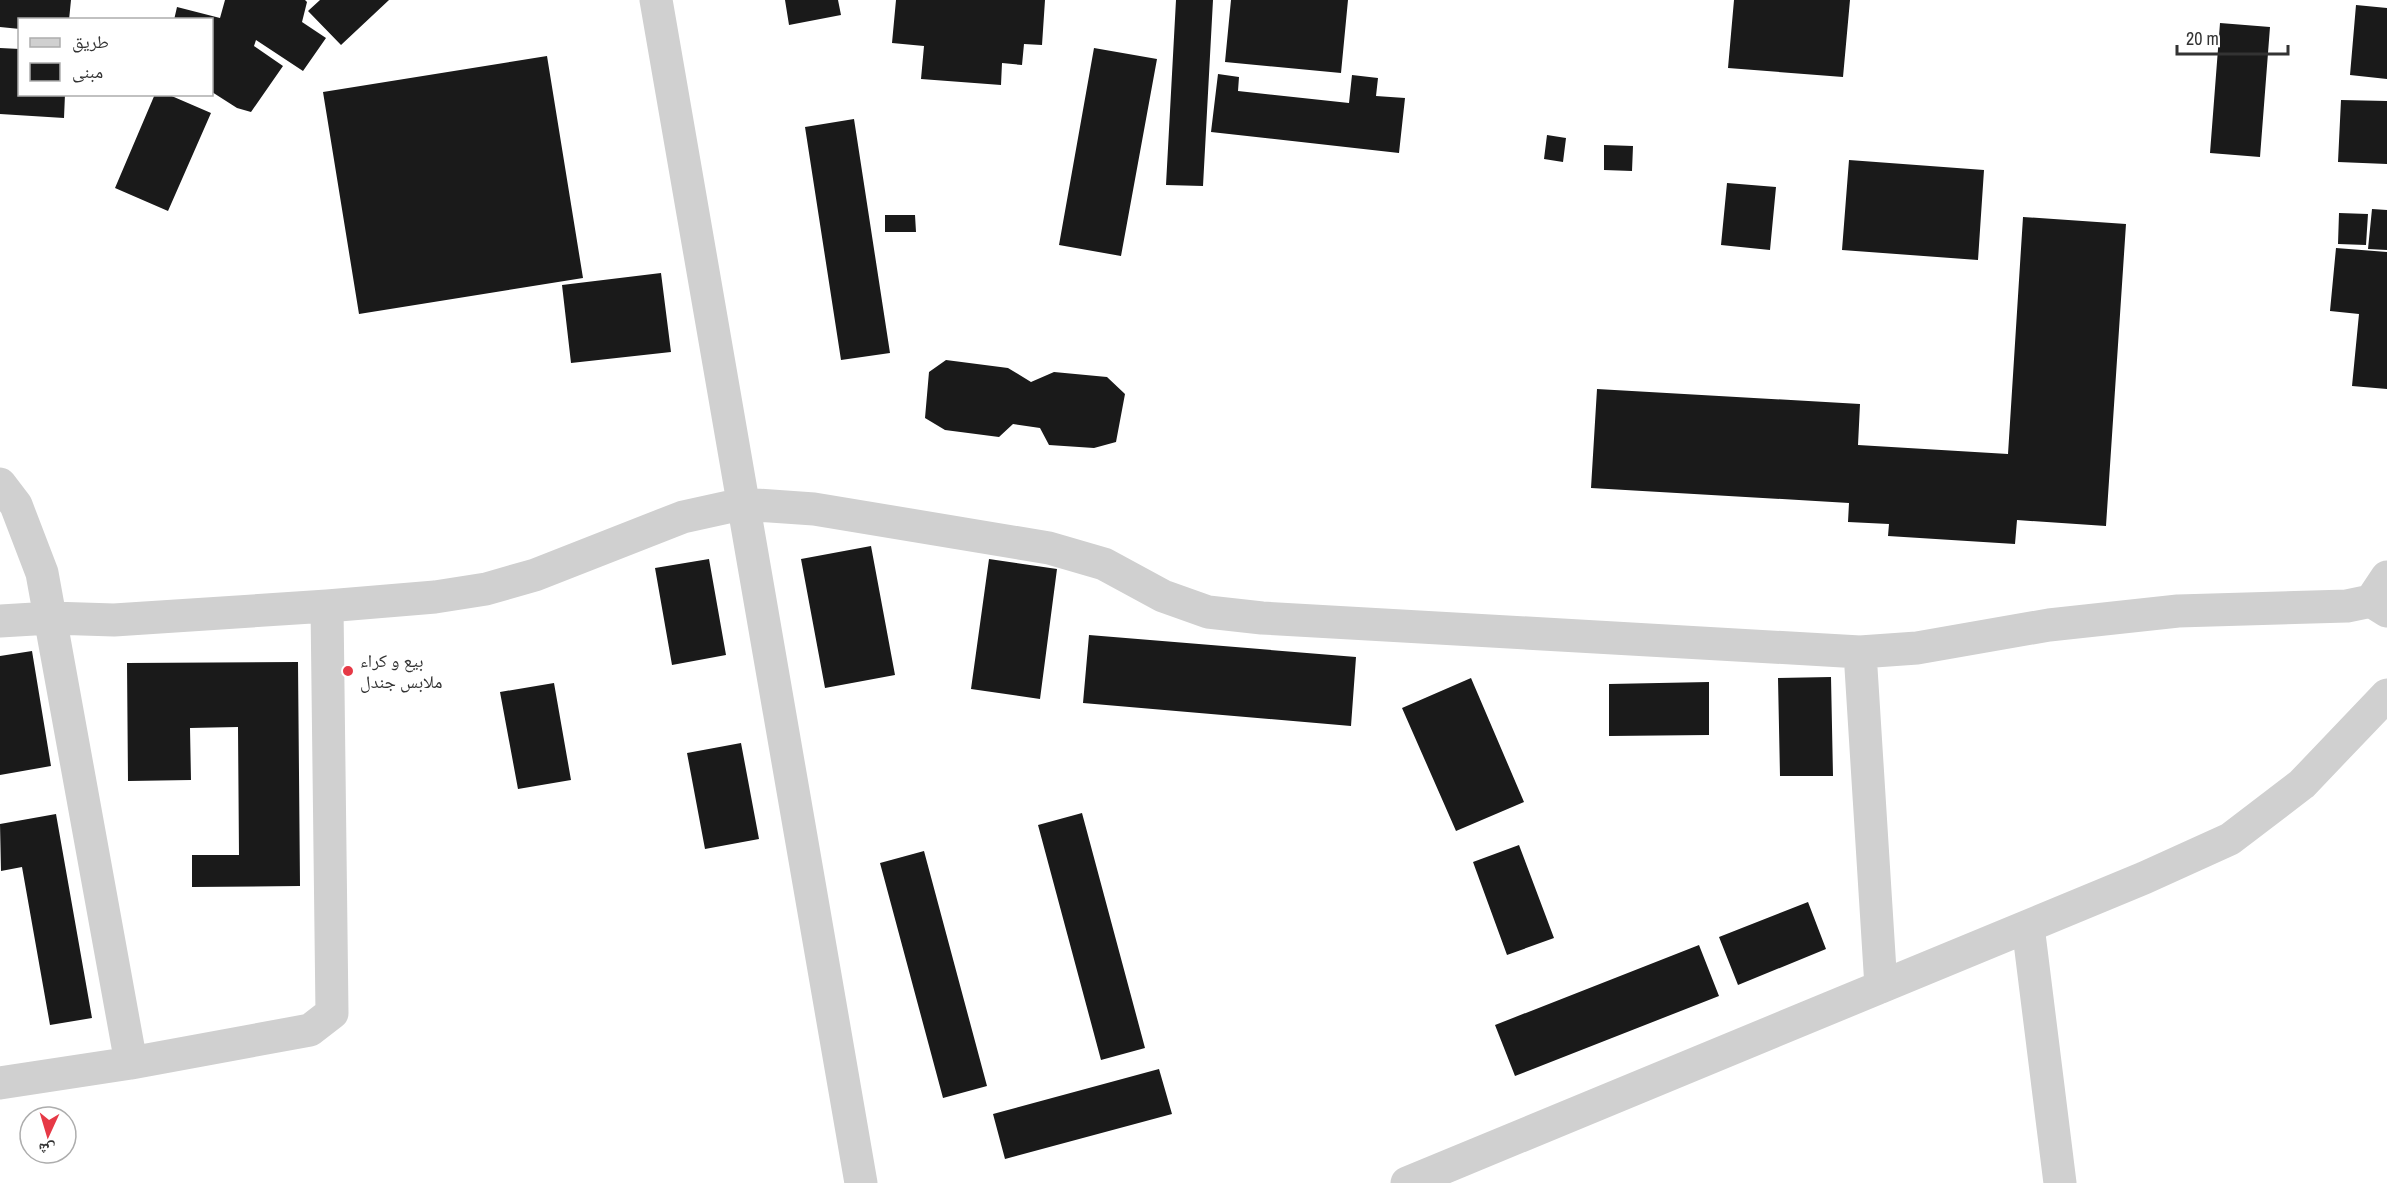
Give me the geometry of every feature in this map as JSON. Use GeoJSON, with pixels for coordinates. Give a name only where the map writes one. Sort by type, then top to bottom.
{"type":"FeatureCollection","features":[{"type":"Feature","properties":{"kind":"street"},"geometry":{"type":"LineString","coordinates":[[656,0],[861,1183]]}},
{"type":"Feature","properties":{"kind":"street"},"geometry":{"type":"LineString","coordinates":[[0,484],[16,506],[42,573],[131,1063]]}},
{"type":"Feature","properties":{"kind":"street"},"geometry":{"type":"LineString","coordinates":[[0,621],[51,618],[114,620],[327,606],[435,597],[486,589],[534,575],[683,517],[742,504],[814,509],[1049,548],[1104,564],[1163,596],[1208,612],[1262,618],[1860,652],[1917,648],[2049,625],[2178,611],[2325,607],[2382,596]]}},
{"type":"Feature","properties":{"kind":"street"},"geometry":{"type":"LineString","coordinates":[[0,1083],[131,1063],[310,1030],[332,1013],[327,606]]}},
{"type":"Feature","properties":{"kind":"street"},"geometry":{"type":"LineString","coordinates":[[1860,652],[1881,987]]}},
{"type":"Feature","properties":{"kind":"street"},"geometry":{"type":"LineString","coordinates":[[1407,1183],[2144,878],[2230,839],[2302,784],[2387,695]]}},
{"type":"Feature","properties":{"kind":"street"},"geometry":{"type":"LineString","coordinates":[[2028,926],[2060,1183]]}},
{"type":"Feature","properties":{"kind":"building"},"geometry":{"type":"Polygon","coordinates":[[[0,0],[71,0],[69,18],[18,18],[18,29],[0,27],[0,0]]]}},
{"type":"Feature","properties":{"kind":"building"},"geometry":{"type":"Polygon","coordinates":[[[225,0],[305,0],[307,2],[302,22],[326,38],[303,71],[256,40],[254,46],[283,66],[251,112],[237,108],[213,93],[213,18],[174,18],[177,7],[220,18],[225,0]]]}},
{"type":"Feature","properties":{"kind":"building"},"geometry":{"type":"Polygon","coordinates":[[[320,0],[389,0],[341,45],[308,11],[320,0]]]}},
{"type":"Feature","properties":{"kind":"building"},"geometry":{"type":"Polygon","coordinates":[[[785,0],[838,0],[841,15],[789,25],[785,0]]]}},
{"type":"Feature","properties":{"kind":"building"},"geometry":{"type":"Polygon","coordinates":[[[896,0],[1045,0],[1042,45],[1024,44],[1022,65],[1002,63],[1001,85],[921,79],[924,46],[892,43],[896,0]]]}},
{"type":"Feature","properties":{"kind":"building"},"geometry":{"type":"Polygon","coordinates":[[[1176,0],[1213,0],[1203,186],[1166,185],[1176,0]]]}},
{"type":"Feature","properties":{"kind":"building"},"geometry":{"type":"Polygon","coordinates":[[[1231,0],[1348,0],[1341,73],[1225,62],[1231,0]]]}},
{"type":"Feature","properties":{"kind":"building"},"geometry":{"type":"Polygon","coordinates":[[[1734,0],[1850,0],[1843,77],[1728,68],[1734,0]]]}},
{"type":"Feature","properties":{"kind":"building"},"geometry":{"type":"Polygon","coordinates":[[[2356,5],[2387,8],[2387,79],[2350,75],[2356,5]]]}},
{"type":"Feature","properties":{"kind":"building"},"geometry":{"type":"Polygon","coordinates":[[[2220,23],[2270,27],[2260,157],[2210,153],[2220,23]]]}},
{"type":"Feature","properties":{"kind":"building"},"geometry":{"type":"Polygon","coordinates":[[[0,48],[18,49],[18,96],[65,96],[64,118],[0,114],[0,48]]]}},
{"type":"Feature","properties":{"kind":"building"},"geometry":{"type":"Polygon","coordinates":[[[1094,48],[1157,59],[1121,256],[1059,245],[1094,48]]]}},
{"type":"Feature","properties":{"kind":"building"},"geometry":{"type":"Polygon","coordinates":[[[547,56],[583,278],[359,314],[323,92],[547,56]]]}},
{"type":"Feature","properties":{"kind":"building"},"geometry":{"type":"Polygon","coordinates":[[[1218,74],[1239,77],[1238,91],[1349,103],[1352,75],[1378,78],[1376,96],[1405,98],[1399,153],[1211,132],[1218,74]]]}},
{"type":"Feature","properties":{"kind":"building"},"geometry":{"type":"Polygon","coordinates":[[[154,96],[172,96],[211,113],[168,211],[115,188],[154,96]]]}},
{"type":"Feature","properties":{"kind":"building"},"geometry":{"type":"Polygon","coordinates":[[[2341,100],[2387,101],[2387,164],[2338,162],[2341,100]]]}},
{"type":"Feature","properties":{"kind":"building"},"geometry":{"type":"Polygon","coordinates":[[[854,119],[890,353],[841,360],[805,127],[854,119]]]}},
{"type":"Feature","properties":{"kind":"building"},"geometry":{"type":"Polygon","coordinates":[[[1547,135],[1566,138],[1563,162],[1544,159],[1547,135]]]}},
{"type":"Feature","properties":{"kind":"building"},"geometry":{"type":"Polygon","coordinates":[[[1604,145],[1633,146],[1632,171],[1604,170],[1604,145]]]}},
{"type":"Feature","properties":{"kind":"building"},"geometry":{"type":"Polygon","coordinates":[[[1849,160],[1984,170],[1978,260],[1842,250],[1849,160]]]}},
{"type":"Feature","properties":{"kind":"building"},"geometry":{"type":"Polygon","coordinates":[[[1727,183],[1776,187],[1770,250],[1721,245],[1727,183]]]}},
{"type":"Feature","properties":{"kind":"building"},"geometry":{"type":"Polygon","coordinates":[[[2372,209],[2387,210],[2387,250],[2368,249],[2372,209]]]}},
{"type":"Feature","properties":{"kind":"building"},"geometry":{"type":"Polygon","coordinates":[[[2339,213],[2368,214],[2366,245],[2338,244],[2339,213]]]}},
{"type":"Feature","properties":{"kind":"building"},"geometry":{"type":"Polygon","coordinates":[[[885,215],[915,215],[916,232],[885,232],[885,215]]]}},
{"type":"Feature","properties":{"kind":"building"},"geometry":{"type":"Polygon","coordinates":[[[2023,217],[2126,224],[2106,526],[2017,520],[2015,544],[1888,536],[1889,524],[1848,522],[1849,503],[1591,488],[1597,389],[1860,404],[1858,445],[2008,454],[2023,217]]]}},
{"type":"Feature","properties":{"kind":"building"},"geometry":{"type":"Polygon","coordinates":[[[2336,248],[2387,252],[2387,389],[2352,386],[2359,314],[2330,311],[2336,248]]]}},
{"type":"Feature","properties":{"kind":"building"},"geometry":{"type":"Polygon","coordinates":[[[661,273],[671,352],[571,363],[562,285],[661,273]]]}},
{"type":"Feature","properties":{"kind":"building"},"geometry":{"type":"Polygon","coordinates":[[[946,360],[1008,368],[1031,382],[1054,372],[1107,377],[1125,394],[1116,442],[1094,448],[1049,445],[1040,428],[1013,424],[999,437],[945,430],[925,418],[929,372],[946,360]]]}},
{"type":"Feature","properties":{"kind":"building"},"geometry":{"type":"Polygon","coordinates":[[[871,546],[895,675],[825,688],[801,559],[871,546]]]}},
{"type":"Feature","properties":{"kind":"building"},"geometry":{"type":"Polygon","coordinates":[[[709,559],[726,655],[672,665],[655,568],[709,559]]]}},
{"type":"Feature","properties":{"kind":"building"},"geometry":{"type":"Polygon","coordinates":[[[989,559],[1057,569],[1040,699],[971,689],[989,559]]]}},
{"type":"Feature","properties":{"kind":"building"},"geometry":{"type":"Polygon","coordinates":[[[1089,635],[1356,657],[1351,726],[1083,703],[1089,635]]]}},
{"type":"Feature","properties":{"kind":"building"},"geometry":{"type":"Polygon","coordinates":[[[32,651],[51,766],[0,775],[0,656],[32,651]]]}},
{"type":"Feature","properties":{"kind":"building"},"geometry":{"type":"Polygon","coordinates":[[[298,662],[300,886],[192,887],[192,855],[239,855],[238,727],[190,728],[191,780],[128,781],[127,663],[298,662]]]}},
{"type":"Feature","properties":{"kind":"building"},"geometry":{"type":"Polygon","coordinates":[[[1831,677],[1833,776],[1780,776],[1778,678],[1831,677]]]}},
{"type":"Feature","properties":{"kind":"building"},"geometry":{"type":"Polygon","coordinates":[[[1471,678],[1524,802],[1456,831],[1402,708],[1471,678]]]}},
{"type":"Feature","properties":{"kind":"building"},"geometry":{"type":"Polygon","coordinates":[[[1709,682],[1709,735],[1609,736],[1609,684],[1709,682]]]}},
{"type":"Feature","properties":{"kind":"building"},"geometry":{"type":"Polygon","coordinates":[[[554,683],[571,780],[518,789],[500,692],[554,683]]]}},
{"type":"Feature","properties":{"kind":"building"},"geometry":{"type":"Polygon","coordinates":[[[741,743],[759,839],[705,849],[687,753],[741,743]]]}},
{"type":"Feature","properties":{"kind":"building"},"geometry":{"type":"Polygon","coordinates":[[[1082,813],[1145,1048],[1101,1060],[1038,825],[1082,813]]]}},
{"type":"Feature","properties":{"kind":"building"},"geometry":{"type":"Polygon","coordinates":[[[56,814],[92,1018],[50,1025],[22,867],[1,871],[0,824],[56,814]]]}},
{"type":"Feature","properties":{"kind":"building"},"geometry":{"type":"Polygon","coordinates":[[[1519,845],[1554,938],[1507,955],[1473,862],[1519,845]]]}},
{"type":"Feature","properties":{"kind":"building"},"geometry":{"type":"Polygon","coordinates":[[[924,851],[987,1086],[943,1098],[880,863],[924,851]]]}},
{"type":"Feature","properties":{"kind":"building"},"geometry":{"type":"Polygon","coordinates":[[[1808,902],[1826,949],[1738,985],[1719,937],[1808,902]]]}},
{"type":"Feature","properties":{"kind":"building"},"geometry":{"type":"Polygon","coordinates":[[[1699,945],[1719,996],[1515,1076],[1495,1025],[1699,945]]]}},
{"type":"Feature","properties":{"kind":"building"},"geometry":{"type":"Polygon","coordinates":[[[1159,1069],[1172,1114],[1005,1159],[993,1114],[1159,1069]]]}},
{"type":"Feature","properties":{"kind":"place","name":"بيع و كراء ملابس جندل"},"geometry":{"type":"Point","coordinates":[348,671]}}]}
